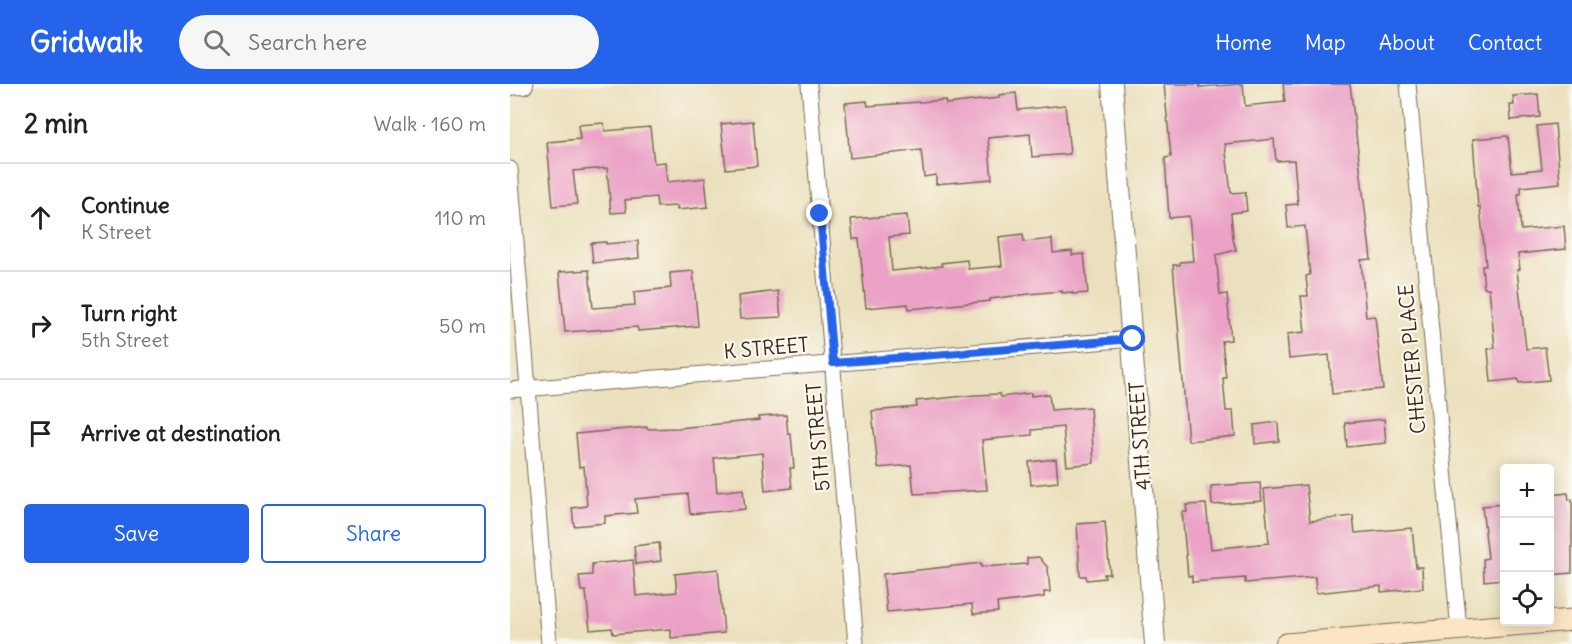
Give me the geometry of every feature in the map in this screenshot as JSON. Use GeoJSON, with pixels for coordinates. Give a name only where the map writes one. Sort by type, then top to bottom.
{"type":"FeatureCollection","features":[{"type":"Feature","properties":{"kind":"main road"},"geometry":{"type":"LineString","coordinates":[[1286,644],[1572,620]]}},
{"type":"Feature","properties":{"kind":"street"},"geometry":{"type":"LineString","coordinates":[[510,85],[523,84]]}},
{"type":"Feature","properties":{"kind":"street","name":"5TH STREET"},"geometry":{"type":"LineString","coordinates":[[809,84],[856,644]]}},
{"type":"Feature","properties":{"kind":"street","name":"4TH STREET"},"geometry":{"type":"LineString","coordinates":[[1112,84],[1155,644]]}},
{"type":"Feature","properties":{"kind":"street","name":"CHESTER PLACE"},"geometry":{"type":"LineString","coordinates":[[1408,84],[1459,630]]}},
{"type":"Feature","properties":{"kind":"street"},"geometry":{"type":"LineString","coordinates":[[510,169],[549,644]]}},
{"type":"Feature","properties":{"kind":"street","name":"K STREET"},"geometry":{"type":"LineString","coordinates":[[510,390],[1133,339]]}},
{"type":"Feature","properties":{"kind":"building"},"geometry":{"type":"Polygon","coordinates":[[[1164,84],[1199,84],[1200,87],[1243,84],[1245,106],[1285,102],[1283,84],[1350,84],[1371,259],[1361,260],[1366,317],[1375,316],[1383,389],[1332,394],[1329,355],[1289,359],[1287,334],[1305,332],[1301,296],[1308,296],[1306,276],[1310,275],[1305,226],[1288,228],[1286,205],[1298,204],[1294,160],[1276,161],[1274,139],[1225,144],[1231,193],[1245,192],[1247,211],[1231,213],[1236,250],[1216,255],[1220,295],[1227,294],[1231,340],[1222,341],[1226,378],[1223,378],[1226,411],[1233,411],[1235,436],[1188,441],[1173,265],[1193,261],[1189,216],[1169,218],[1165,158],[1171,157],[1164,84]]]}},
{"type":"Feature","properties":{"kind":"building"},"geometry":{"type":"Polygon","coordinates":[[[1016,93],[1018,110],[1065,105],[1070,154],[1032,157],[1030,134],[988,138],[992,179],[936,184],[936,175],[924,177],[921,150],[850,158],[845,103],[867,101],[868,106],[945,100],[946,104],[999,98],[999,95],[1016,93]]]}},
{"type":"Feature","properties":{"kind":"building"},"geometry":{"type":"Polygon","coordinates":[[[1538,94],[1540,117],[1511,120],[1510,105],[1514,105],[1513,96],[1538,94]]]}},
{"type":"Feature","properties":{"kind":"building"},"geometry":{"type":"Polygon","coordinates":[[[753,121],[757,166],[726,169],[721,124],[753,121]]]}},
{"type":"Feature","properties":{"kind":"building"},"geometry":{"type":"Polygon","coordinates":[[[604,123],[605,131],[650,127],[654,163],[665,162],[667,182],[705,178],[708,207],[677,210],[677,206],[657,207],[656,197],[625,200],[626,212],[611,213],[607,168],[573,171],[577,204],[553,206],[547,142],[580,139],[578,125],[604,123]]]}},
{"type":"Feature","properties":{"kind":"building"},"geometry":{"type":"Polygon","coordinates":[[[1555,124],[1560,183],[1521,187],[1521,194],[1518,194],[1521,230],[1564,226],[1566,249],[1518,254],[1520,269],[1517,270],[1526,349],[1545,347],[1549,380],[1519,383],[1518,379],[1491,382],[1488,349],[1495,348],[1489,288],[1484,288],[1482,266],[1486,266],[1480,207],[1478,207],[1473,139],[1508,136],[1512,172],[1542,169],[1537,126],[1555,124]]]}},
{"type":"Feature","properties":{"kind":"building"},"geometry":{"type":"Polygon","coordinates":[[[907,215],[909,235],[889,237],[892,271],[942,266],[941,263],[967,260],[968,269],[1002,266],[999,237],[1023,234],[1024,242],[1052,239],[1053,253],[1072,251],[1072,255],[1084,254],[1088,293],[1072,294],[1072,292],[1062,293],[1062,291],[909,309],[908,304],[866,308],[859,239],[853,239],[851,219],[907,215]]]}},
{"type":"Feature","properties":{"kind":"building"},"geometry":{"type":"Polygon","coordinates":[[[638,241],[639,258],[593,263],[591,243],[638,241]]]}},
{"type":"Feature","properties":{"kind":"building"},"geometry":{"type":"Polygon","coordinates":[[[589,270],[593,308],[635,305],[634,292],[671,288],[670,273],[693,271],[698,326],[638,331],[637,327],[565,332],[559,272],[589,270]]]}},
{"type":"Feature","properties":{"kind":"building"},"geometry":{"type":"Polygon","coordinates":[[[778,291],[781,317],[740,319],[738,296],[778,291]]]}},
{"type":"Feature","properties":{"kind":"building"},"geometry":{"type":"Polygon","coordinates":[[[1031,393],[1031,396],[1049,394],[1051,410],[1090,407],[1094,463],[1067,466],[1063,427],[1032,430],[1032,435],[982,440],[987,490],[914,494],[911,465],[878,468],[872,411],[917,407],[916,401],[975,395],[1000,394],[1001,397],[1031,393]]]}},
{"type":"Feature","properties":{"kind":"building"},"geometry":{"type":"Polygon","coordinates":[[[786,415],[788,434],[791,434],[794,468],[790,468],[792,488],[765,491],[762,453],[714,458],[717,492],[743,489],[745,509],[690,514],[688,494],[635,499],[637,513],[605,516],[605,523],[574,526],[572,508],[587,506],[584,466],[579,467],[576,434],[647,427],[647,429],[678,428],[786,415]]]}},
{"type":"Feature","properties":{"kind":"building"},"geometry":{"type":"Polygon","coordinates":[[[1384,419],[1386,443],[1347,447],[1345,423],[1384,419]]]}},
{"type":"Feature","properties":{"kind":"building"},"geometry":{"type":"Polygon","coordinates":[[[1278,422],[1279,441],[1255,444],[1254,425],[1278,422]]]}},
{"type":"Feature","properties":{"kind":"building"},"geometry":{"type":"Polygon","coordinates":[[[1056,459],[1058,482],[1031,485],[1029,462],[1056,459]]]}},
{"type":"Feature","properties":{"kind":"building"},"geometry":{"type":"Polygon","coordinates":[[[1260,483],[1262,501],[1212,505],[1211,486],[1260,483]]]}},
{"type":"Feature","properties":{"kind":"building"},"geometry":{"type":"Polygon","coordinates":[[[1306,485],[1310,521],[1353,516],[1355,533],[1412,528],[1416,567],[1422,567],[1423,588],[1381,592],[1381,586],[1316,593],[1315,577],[1245,583],[1245,578],[1192,582],[1192,576],[1188,576],[1182,512],[1187,512],[1186,505],[1206,504],[1211,549],[1269,543],[1264,489],[1306,485]]]}},
{"type":"Feature","properties":{"kind":"building"},"geometry":{"type":"Polygon","coordinates":[[[1568,493],[1569,500],[1572,499],[1572,573],[1554,575],[1554,495],[1568,493]]]}},
{"type":"Feature","properties":{"kind":"building"},"geometry":{"type":"Polygon","coordinates":[[[1500,504],[1500,579],[1484,581],[1483,559],[1488,558],[1482,506],[1500,504]]]}},
{"type":"Feature","properties":{"kind":"building"},"geometry":{"type":"Polygon","coordinates":[[[1105,522],[1110,574],[1104,574],[1105,578],[1087,580],[1086,576],[1080,576],[1077,524],[1105,522]]]}},
{"type":"Feature","properties":{"kind":"building"},"geometry":{"type":"Polygon","coordinates":[[[659,543],[661,561],[636,564],[634,546],[659,543]]]}},
{"type":"Feature","properties":{"kind":"building"},"geometry":{"type":"Polygon","coordinates":[[[1039,557],[1048,568],[1050,592],[1044,592],[1044,597],[997,603],[998,612],[973,614],[972,604],[887,612],[883,574],[981,563],[981,567],[1027,564],[1027,558],[1039,557]]]}},
{"type":"Feature","properties":{"kind":"building"},"geometry":{"type":"Polygon","coordinates":[[[633,560],[636,596],[677,592],[675,574],[718,569],[724,633],[671,638],[671,629],[613,634],[612,628],[590,630],[586,591],[581,591],[579,576],[592,575],[592,564],[633,560]]]}},
{"type":"Feature","properties":{"kind":"route"},"geometry":{"type":"LineString","coordinates":[[820,214],[833,363],[1133,339]]}}]}
